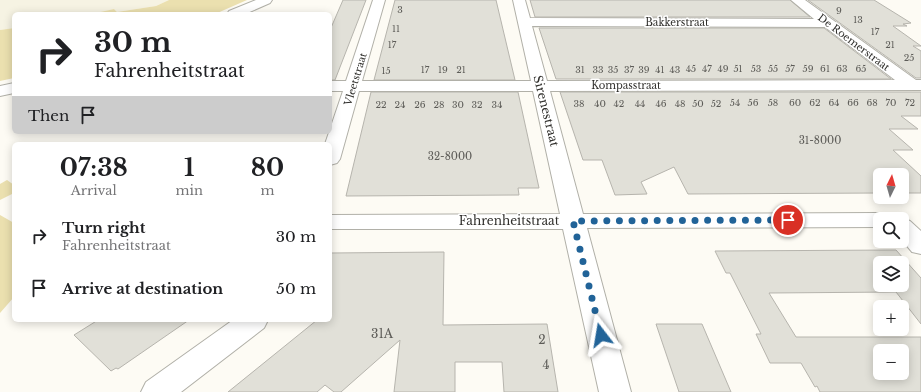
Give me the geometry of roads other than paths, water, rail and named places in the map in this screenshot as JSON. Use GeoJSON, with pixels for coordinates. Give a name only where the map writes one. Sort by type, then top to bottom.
{"type":"FeatureCollection","features":[{"type":"Feature","properties":{"kind":"street"},"geometry":{"type":"LineString","coordinates":[[239,12],[266,0]]}},
{"type":"Feature","properties":{"kind":"street","name":"Vleetstraat"},"geometry":{"type":"LineString","coordinates":[[332,153],[379,0]]}},
{"type":"Feature","properties":{"kind":"street","name":"Sirenestraat"},"geometry":{"type":"LineString","coordinates":[[518,0],[615,392]]}},
{"type":"Feature","properties":{"kind":"street","name":"De Roemerstraat"},"geometry":{"type":"LineString","coordinates":[[798,0],[916,84]]}},
{"type":"Feature","properties":{"kind":"street","name":"Bakkerstraat"},"geometry":{"type":"LineString","coordinates":[[524,22],[829,23]]}},
{"type":"Feature","properties":{"kind":"street","name":"Kompasstraat"},"geometry":{"type":"LineString","coordinates":[[332,86],[916,84]]}},
{"type":"Feature","properties":{"kind":"street"},"geometry":{"type":"LineString","coordinates":[[0,91],[12,88]]}},
{"type":"Feature","properties":{"kind":"street","name":"Fahrenheitstraat"},"geometry":{"type":"LineString","coordinates":[[332,222],[873,220]]}},
{"type":"Feature","properties":{"kind":"street"},"geometry":{"type":"LineString","coordinates":[[909,220],[921,220]]}},
{"type":"Feature","properties":{"kind":"street"},"geometry":{"type":"LineString","coordinates":[[909,233],[921,246]]}},
{"type":"Feature","properties":{"kind":"street"},"geometry":{"type":"LineString","coordinates":[[157,392],[251,322]]}}]}
